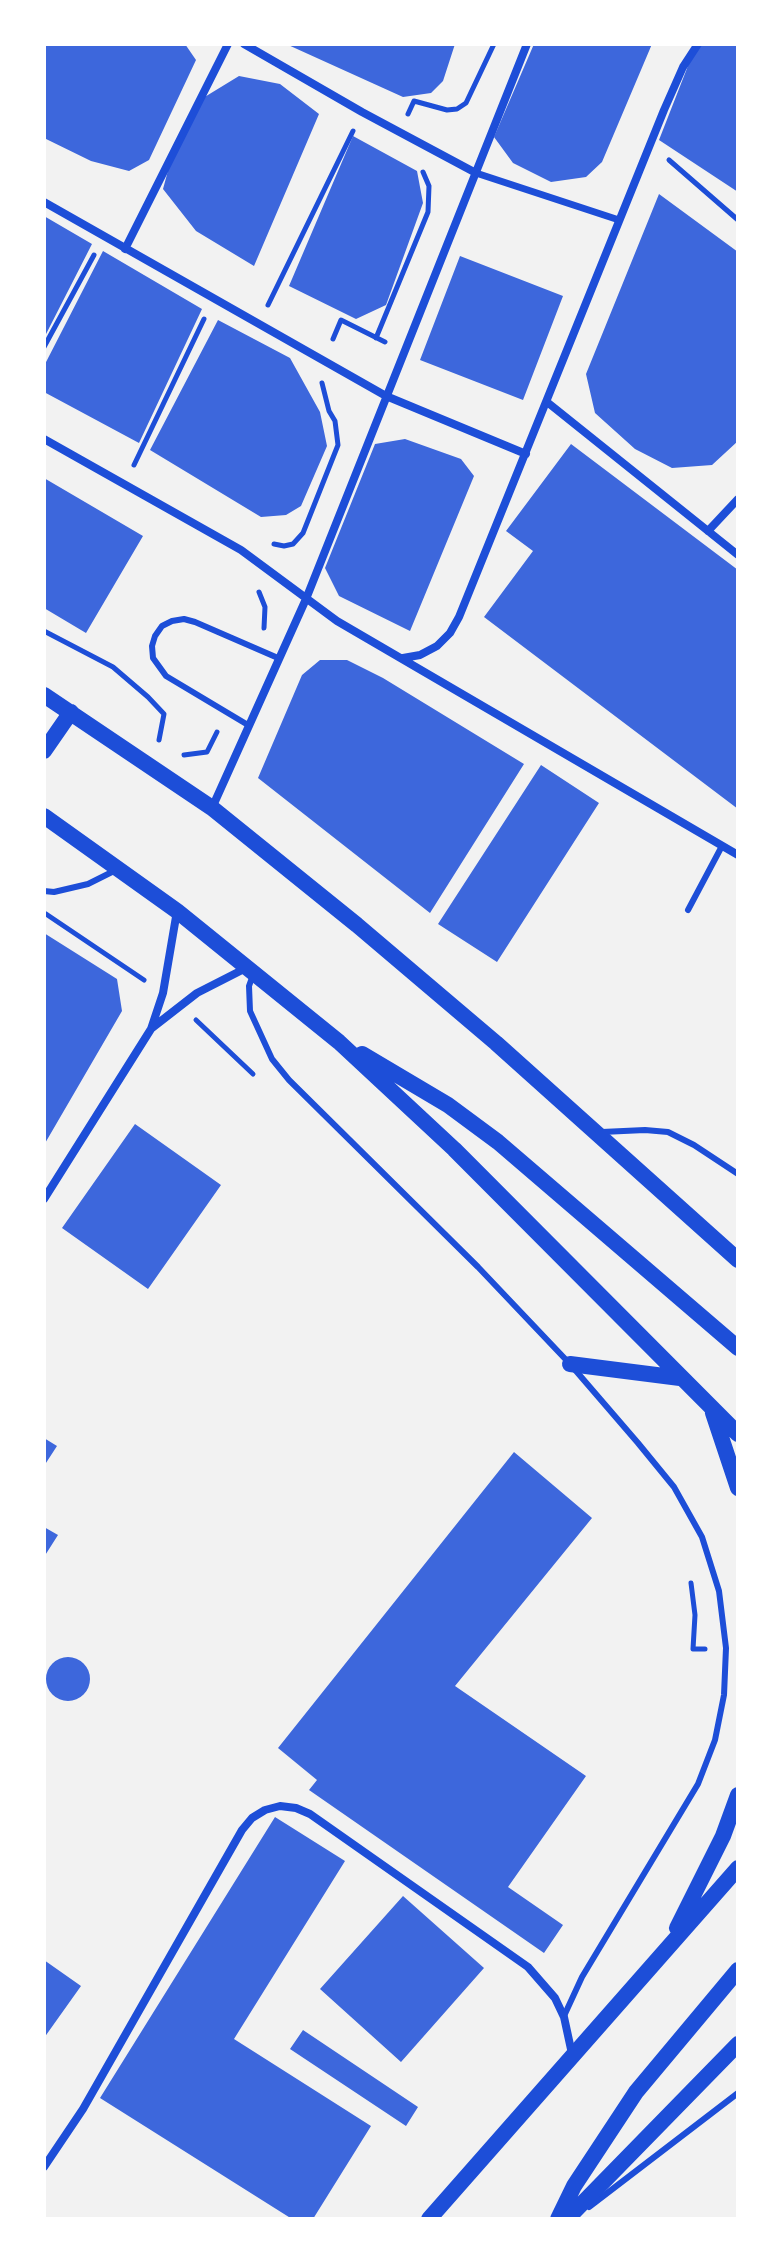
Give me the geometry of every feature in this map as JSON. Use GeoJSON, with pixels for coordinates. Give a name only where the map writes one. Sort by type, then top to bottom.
{"type":"FeatureCollection","features":[{"type":"Feature","properties":{"kind":"main road"},"geometry":{"type":"LineString","coordinates":[[44,695],[212,808],[357,925],[738,1260]]}},
{"type":"Feature","properties":{"kind":"main road"},"geometry":{"type":"LineString","coordinates":[[44,751],[71,712]]}},
{"type":"Feature","properties":{"kind":"main road"},"geometry":{"type":"LineString","coordinates":[[44,816],[177,911],[339,1042],[454,1149],[738,1434]]}},
{"type":"Feature","properties":{"kind":"main road"},"geometry":{"type":"LineString","coordinates":[[339,1042],[448,1105],[498,1142],[738,1348]]}},
{"type":"Feature","properties":{"kind":"main road"},"geometry":{"type":"LineString","coordinates":[[570,1364],[680,1378]]}},
{"type":"Feature","properties":{"kind":"main road"},"geometry":{"type":"LineString","coordinates":[[713,1411],[738,1488]]}},
{"type":"Feature","properties":{"kind":"main road"},"geometry":{"type":"LineString","coordinates":[[662,1954],[723,1836],[738,1795]]}},
{"type":"Feature","properties":{"kind":"main road"},"geometry":{"type":"LineString","coordinates":[[429,2219],[738,1868]]}},
{"type":"Feature","properties":{"kind":"main road"},"geometry":{"type":"LineString","coordinates":[[558,2219],[574,2186],[636,2092],[738,1970]]}},
{"type":"Feature","properties":{"kind":"main road"},"geometry":{"type":"LineString","coordinates":[[570,2219],[737,2046]]}},
{"type":"Feature","properties":{"kind":"street"},"geometry":{"type":"LineString","coordinates":[[125,249],[228,44]]}},
{"type":"Feature","properties":{"kind":"street"},"geometry":{"type":"LineString","coordinates":[[244,44],[476,173],[619,220]]}},
{"type":"Feature","properties":{"kind":"street"},"geometry":{"type":"LineString","coordinates":[[212,808],[306,599],[527,44]]}},
{"type":"Feature","properties":{"kind":"street"},"geometry":{"type":"LineString","coordinates":[[402,658],[420,655],[437,646],[450,633],[459,617],[650,144],[683,67],[698,44]]}},
{"type":"Feature","properties":{"kind":"street"},"geometry":{"type":"LineString","coordinates":[[44,202],[386,396],[526,454]]}},
{"type":"Feature","properties":{"kind":"street"},"geometry":{"type":"LineString","coordinates":[[547,402],[738,555]]}},
{"type":"Feature","properties":{"kind":"street"},"geometry":{"type":"LineString","coordinates":[[44,439],[241,550],[337,621],[738,855]]}},
{"type":"Feature","properties":{"kind":"street"},"geometry":{"type":"LineString","coordinates":[[708,531],[738,499]]}},
{"type":"Feature","properties":{"kind":"street"},"geometry":{"type":"LineString","coordinates":[[44,1199],[151,1029],[163,993],[177,911]]}},
{"type":"Feature","properties":{"kind":"street"},"geometry":{"type":"LineString","coordinates":[[151,1029],[222,979],[251,969]]}},
{"type":"Feature","properties":{"kind":"street"},"geometry":{"type":"LineString","coordinates":[[44,2167],[83,2109],[242,1830],[252,1818],[280,1806],[310,1814],[528,1967],[555,1998],[564,2017],[572,2056]]}},
{"type":"Feature","properties":{"kind":"lane"},"geometry":{"type":"LineString","coordinates":[[248,725],[166,676],[153,658],[155,636],[162,626],[184,619],[278,658]]}},
{"type":"Feature","properties":{"kind":"lane"},"geometry":{"type":"LineString","coordinates":[[688,910],[722,846]]}},
{"type":"Feature","properties":{"kind":"lane"},"geometry":{"type":"LineString","coordinates":[[44,891],[54,892],[88,884],[119,868]]}},
{"type":"Feature","properties":{"kind":"lane"},"geometry":{"type":"LineString","coordinates":[[251,969],[250,1011],[272,1059],[289,1080],[416,1203],[570,1364],[674,1487],[702,1537],[719,1591],[726,1648],[724,1695],[715,1740],[698,1784],[582,1977],[564,2017]]}},
{"type":"Feature","properties":{"kind":"lane"},"geometry":{"type":"LineString","coordinates":[[596,1132],[668,1132],[738,1174]]}},
{"type":"Feature","properties":{"kind":"lane"},"geometry":{"type":"LineString","coordinates":[[570,2219],[738,2093]]}},
{"type":"Feature","properties":{"kind":"path"},"geometry":{"type":"LineString","coordinates":[[401,133],[414,101],[447,110],[457,109],[466,103],[494,44]]}},
{"type":"Feature","properties":{"kind":"path"},"geometry":{"type":"LineString","coordinates":[[258,326],[362,112]]}},
{"type":"Feature","properties":{"kind":"path"},"geometry":{"type":"LineString","coordinates":[[650,144],[738,220]]}},
{"type":"Feature","properties":{"kind":"path"},"geometry":{"type":"LineString","coordinates":[[376,338],[428,212],[429,186],[419,165]]}},
{"type":"Feature","properties":{"kind":"path"},"geometry":{"type":"LineString","coordinates":[[44,347],[104,236]]}},
{"type":"Feature","properties":{"kind":"path"},"geometry":{"type":"LineString","coordinates":[[124,484],[213,300]]}},
{"type":"Feature","properties":{"kind":"path"},"geometry":{"type":"LineString","coordinates":[[44,913],[163,993]]}},
{"type":"Feature","properties":{"kind":"path"},"geometry":{"type":"LineString","coordinates":[[181,1005],[257,1078]]}},
{"type":"Feature","properties":{"kind":"path"},"geometry":{"type":"LineString","coordinates":[[690,1573],[695,1615],[693,1649],[726,1648]]}},
{"type":"Feature","properties":{"kind":"building"},"geometry":{"type":"Polygon","coordinates":[[[44,44],[185,44],[196,60],[149,160],[129,171],[91,161],[44,138],[44,44]]]}},
{"type":"Feature","properties":{"kind":"building"},"geometry":{"type":"Polygon","coordinates":[[[286,44],[455,44],[443,81],[431,93],[403,97],[286,44]]]}},
{"type":"Feature","properties":{"kind":"building"},"geometry":{"type":"Polygon","coordinates":[[[534,44],[652,44],[602,162],[586,177],[551,182],[513,163],[494,137],[534,44]]]}},
{"type":"Feature","properties":{"kind":"building"},"geometry":{"type":"Polygon","coordinates":[[[702,44],[738,44],[738,192],[659,140],[693,53],[702,44]]]}},
{"type":"Feature","properties":{"kind":"building"},"geometry":{"type":"Polygon","coordinates":[[[239,76],[280,84],[319,114],[254,266],[196,231],[163,189],[172,156],[203,98],[239,76]]]}},
{"type":"Feature","properties":{"kind":"building"},"geometry":{"type":"Polygon","coordinates":[[[353,136],[417,171],[423,203],[386,305],[356,319],[289,286],[353,136]]]}},
{"type":"Feature","properties":{"kind":"building"},"geometry":{"type":"Polygon","coordinates":[[[659,194],[738,252],[738,441],[712,465],[672,468],[635,449],[595,413],[586,374],[659,194]]]}},
{"type":"Feature","properties":{"kind":"building"},"geometry":{"type":"Polygon","coordinates":[[[44,216],[92,244],[44,338],[44,216]]]}},
{"type":"Feature","properties":{"kind":"building"},"geometry":{"type":"Polygon","coordinates":[[[103,251],[202,309],[139,443],[44,392],[44,366],[103,251]]]}},
{"type":"Feature","properties":{"kind":"building"},"geometry":{"type":"Polygon","coordinates":[[[460,256],[563,296],[523,400],[420,360],[460,256]]]}},
{"type":"Feature","properties":{"kind":"building"},"geometry":{"type":"Polygon","coordinates":[[[218,320],[290,358],[320,412],[327,446],[301,506],[286,515],[261,517],[150,450],[218,320]]]}},
{"type":"Feature","properties":{"kind":"building"},"geometry":{"type":"Polygon","coordinates":[[[405,439],[461,459],[474,476],[410,631],[339,596],[325,568],[375,444],[405,439]]]}},
{"type":"Feature","properties":{"kind":"building"},"geometry":{"type":"Polygon","coordinates":[[[571,444],[738,570],[738,809],[484,617],[533,551],[506,531],[571,444]]]}},
{"type":"Feature","properties":{"kind":"building"},"geometry":{"type":"Polygon","coordinates":[[[44,478],[143,536],[86,633],[44,608],[44,478]]]}},
{"type":"Feature","properties":{"kind":"building"},"geometry":{"type":"Polygon","coordinates":[[[320,660],[347,660],[383,678],[524,764],[430,913],[258,778],[302,675],[320,660]]]}},
{"type":"Feature","properties":{"kind":"building"},"geometry":{"type":"Polygon","coordinates":[[[541,765],[599,803],[497,962],[438,924],[541,765]]]}},
{"type":"Feature","properties":{"kind":"building"},"geometry":{"type":"Polygon","coordinates":[[[44,933],[117,979],[122,1011],[44,1145],[44,933]]]}},
{"type":"Feature","properties":{"kind":"building"},"geometry":{"type":"Polygon","coordinates":[[[135,1124],[221,1185],[148,1289],[62,1228],[135,1124]]]}},
{"type":"Feature","properties":{"kind":"building"},"geometry":{"type":"Polygon","coordinates":[[[44,1438],[57,1446],[44,1466],[44,1438]]]}},
{"type":"Feature","properties":{"kind":"building"},"geometry":{"type":"Polygon","coordinates":[[[514,1452],[592,1518],[455,1686],[586,1776],[508,1887],[563,1925],[544,1953],[309,1790],[317,1780],[278,1748],[514,1452]]]}},
{"type":"Feature","properties":{"kind":"building"},"geometry":{"type":"Polygon","coordinates":[[[44,1527],[58,1535],[44,1557],[44,1527]]]}},
{"type":"Feature","properties":{"kind":"building"},"geometry":{"type":"Polygon","coordinates":[[[68,1657],[83,1664],[90,1679],[83,1694],[68,1701],[53,1694],[46,1679],[53,1664],[68,1657]]]}},
{"type":"Feature","properties":{"kind":"building"},"geometry":{"type":"Polygon","coordinates":[[[275,1817],[345,1861],[234,2039],[371,2126],[313,2219],[292,2219],[100,2098],[275,1817]]]}},
{"type":"Feature","properties":{"kind":"building"},"geometry":{"type":"Polygon","coordinates":[[[403,1896],[484,1968],[401,2062],[320,1989],[403,1896]]]}},
{"type":"Feature","properties":{"kind":"building"},"geometry":{"type":"Polygon","coordinates":[[[44,1960],[81,1986],[44,2038],[44,1960]]]}},
{"type":"Feature","properties":{"kind":"building"},"geometry":{"type":"Polygon","coordinates":[[[303,2030],[418,2107],[406,2126],[290,2049],[303,2030]]]}}]}
